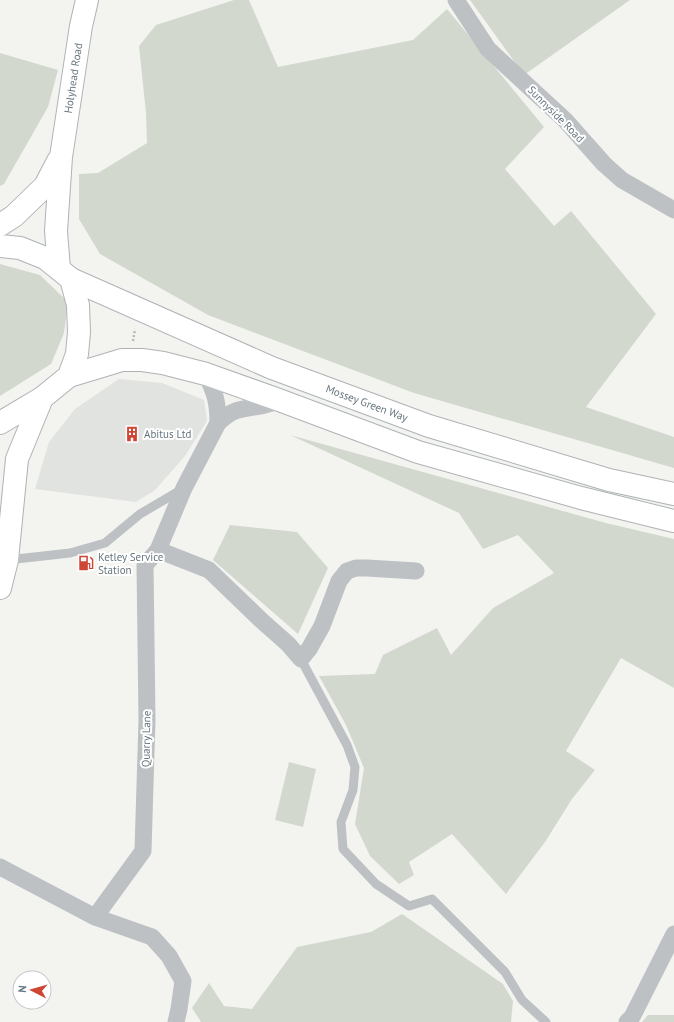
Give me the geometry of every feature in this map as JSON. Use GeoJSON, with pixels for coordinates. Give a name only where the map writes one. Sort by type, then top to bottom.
{"type":"FeatureCollection","features":[{"type":"Feature","properties":{"kind":"main road","name":"Holyhead Road"},"geometry":{"type":"LineString","coordinates":[[69,376],[77,354],[79,332],[78,305],[65,274],[56,231],[61,157],[81,26],[87,0]]}},
{"type":"Feature","properties":{"kind":"main road","name":"Holyhead Road"},"geometry":{"type":"LineString","coordinates":[[0,225],[14,216],[46,186],[61,157]]}},
{"type":"Feature","properties":{"kind":"main road","name":"Mossey Green Way"},"geometry":{"type":"LineString","coordinates":[[0,246],[20,248],[45,258],[65,274],[272,368],[429,426],[609,480],[674,494]]}},
{"type":"Feature","properties":{"kind":"main road"},"geometry":{"type":"LineString","coordinates":[[0,423],[42,398],[69,376],[113,362],[151,360],[206,374],[418,452],[581,498],[674,521]]}},
{"type":"Feature","properties":{"kind":"main road"},"geometry":{"type":"LineString","coordinates":[[0,588],[7,560],[17,459],[42,398]]}},
{"type":"Feature","properties":{"kind":"street","name":"Sunnyside Road"},"geometry":{"type":"LineString","coordinates":[[456,0],[488,49],[565,120],[604,164],[622,180],[671,203]]}},
{"type":"Feature","properties":{"kind":"street"},"geometry":{"type":"LineString","coordinates":[[206,374],[216,398],[218,423]]}},
{"type":"Feature","properties":{"kind":"street","name":"Quarry Lane"},"geometry":{"type":"LineString","coordinates":[[95,916],[143,851],[147,720],[145,565],[158,550],[184,488],[218,423],[226,415],[233,411],[266,405],[279,400]]}},
{"type":"Feature","properties":{"kind":"street"},"geometry":{"type":"LineString","coordinates":[[158,550],[209,570],[288,644],[300,659],[309,649],[322,626],[339,581],[347,571],[356,568],[367,568],[416,572]]}},
{"type":"Feature","properties":{"kind":"street"},"geometry":{"type":"LineString","coordinates":[[0,867],[95,916],[152,937],[169,956],[183,981],[180,1009],[176,1022]]}},
{"type":"Feature","properties":{"kind":"street"},"geometry":{"type":"LineString","coordinates":[[628,1022],[632,1017],[674,934]]}},
{"type":"Feature","properties":{"kind":"lane"},"geometry":{"type":"LineString","coordinates":[[7,560],[70,553],[105,543],[140,514],[184,488]]}},
{"type":"Feature","properties":{"kind":"lane"},"geometry":{"type":"LineString","coordinates":[[300,659],[347,745],[355,767],[353,790],[341,822],[343,849],[376,884],[409,906],[432,899],[505,972],[522,1000],[546,1022]]}},
{"type":"Feature","properties":{"kind":"path"},"geometry":{"type":"LineString","coordinates":[[130,360],[138,308]]}},
{"type":"Feature","properties":{"kind":"shaded area"},"geometry":{"type":"Polygon","coordinates":[[[234,0],[249,0],[278,67],[413,40],[447,9],[544,127],[505,169],[554,226],[571,211],[656,314],[586,407],[674,437],[674,468],[414,393],[208,315],[100,254],[79,219],[79,174],[98,173],[147,143],[146,113],[139,46],[156,25],[234,0]]]}},
{"type":"Feature","properties":{"kind":"shaded area"},"geometry":{"type":"Polygon","coordinates":[[[470,0],[630,0],[524,75],[470,0]]]}},
{"type":"Feature","properties":{"kind":"shaded area"},"geometry":{"type":"Polygon","coordinates":[[[0,53],[58,70],[48,107],[4,184],[0,186],[0,53]]]}},
{"type":"Feature","properties":{"kind":"shaded area"},"geometry":{"type":"Polygon","coordinates":[[[0,264],[40,275],[68,302],[64,333],[51,364],[0,396],[0,264]]]}},
{"type":"Feature","properties":{"kind":"shaded area"},"geometry":{"type":"Polygon","coordinates":[[[119,379],[162,383],[204,400],[207,421],[185,456],[155,490],[136,502],[35,489],[49,442],[75,409],[119,379]]]}},
{"type":"Feature","properties":{"kind":"shaded area"},"geometry":{"type":"Polygon","coordinates":[[[290,435],[606,523],[674,539],[674,688],[621,658],[566,751],[595,770],[572,799],[545,842],[506,894],[452,834],[409,862],[414,875],[399,884],[370,856],[355,824],[364,768],[346,725],[319,676],[375,674],[383,655],[437,628],[451,655],[493,608],[554,573],[518,535],[483,549],[459,513],[290,435]]]}},
{"type":"Feature","properties":{"kind":"shaded area"},"geometry":{"type":"Polygon","coordinates":[[[230,525],[297,532],[328,568],[298,634],[213,560],[230,525]]]}},
{"type":"Feature","properties":{"kind":"shaded area"},"geometry":{"type":"Polygon","coordinates":[[[289,762],[316,769],[303,827],[275,820],[289,762]]]}},
{"type":"Feature","properties":{"kind":"shaded area"},"geometry":{"type":"Polygon","coordinates":[[[402,914],[503,984],[513,1001],[511,1022],[201,1022],[192,1008],[209,983],[224,1006],[252,1009],[297,947],[371,932],[402,914]]]}},
{"type":"Feature","properties":{"kind":"shaded area"},"geometry":{"type":"Polygon","coordinates":[[[648,1015],[674,1015],[674,1022],[642,1022],[648,1015]]]}},
{"type":"Feature","properties":{"kind":"place","name":"Abitus Ltd"},"geometry":{"type":"Point","coordinates":[132,434]}},
{"type":"Feature","properties":{"kind":"place","name":"Ketley Service Station"},"geometry":{"type":"Point","coordinates":[86,563]}}]}
